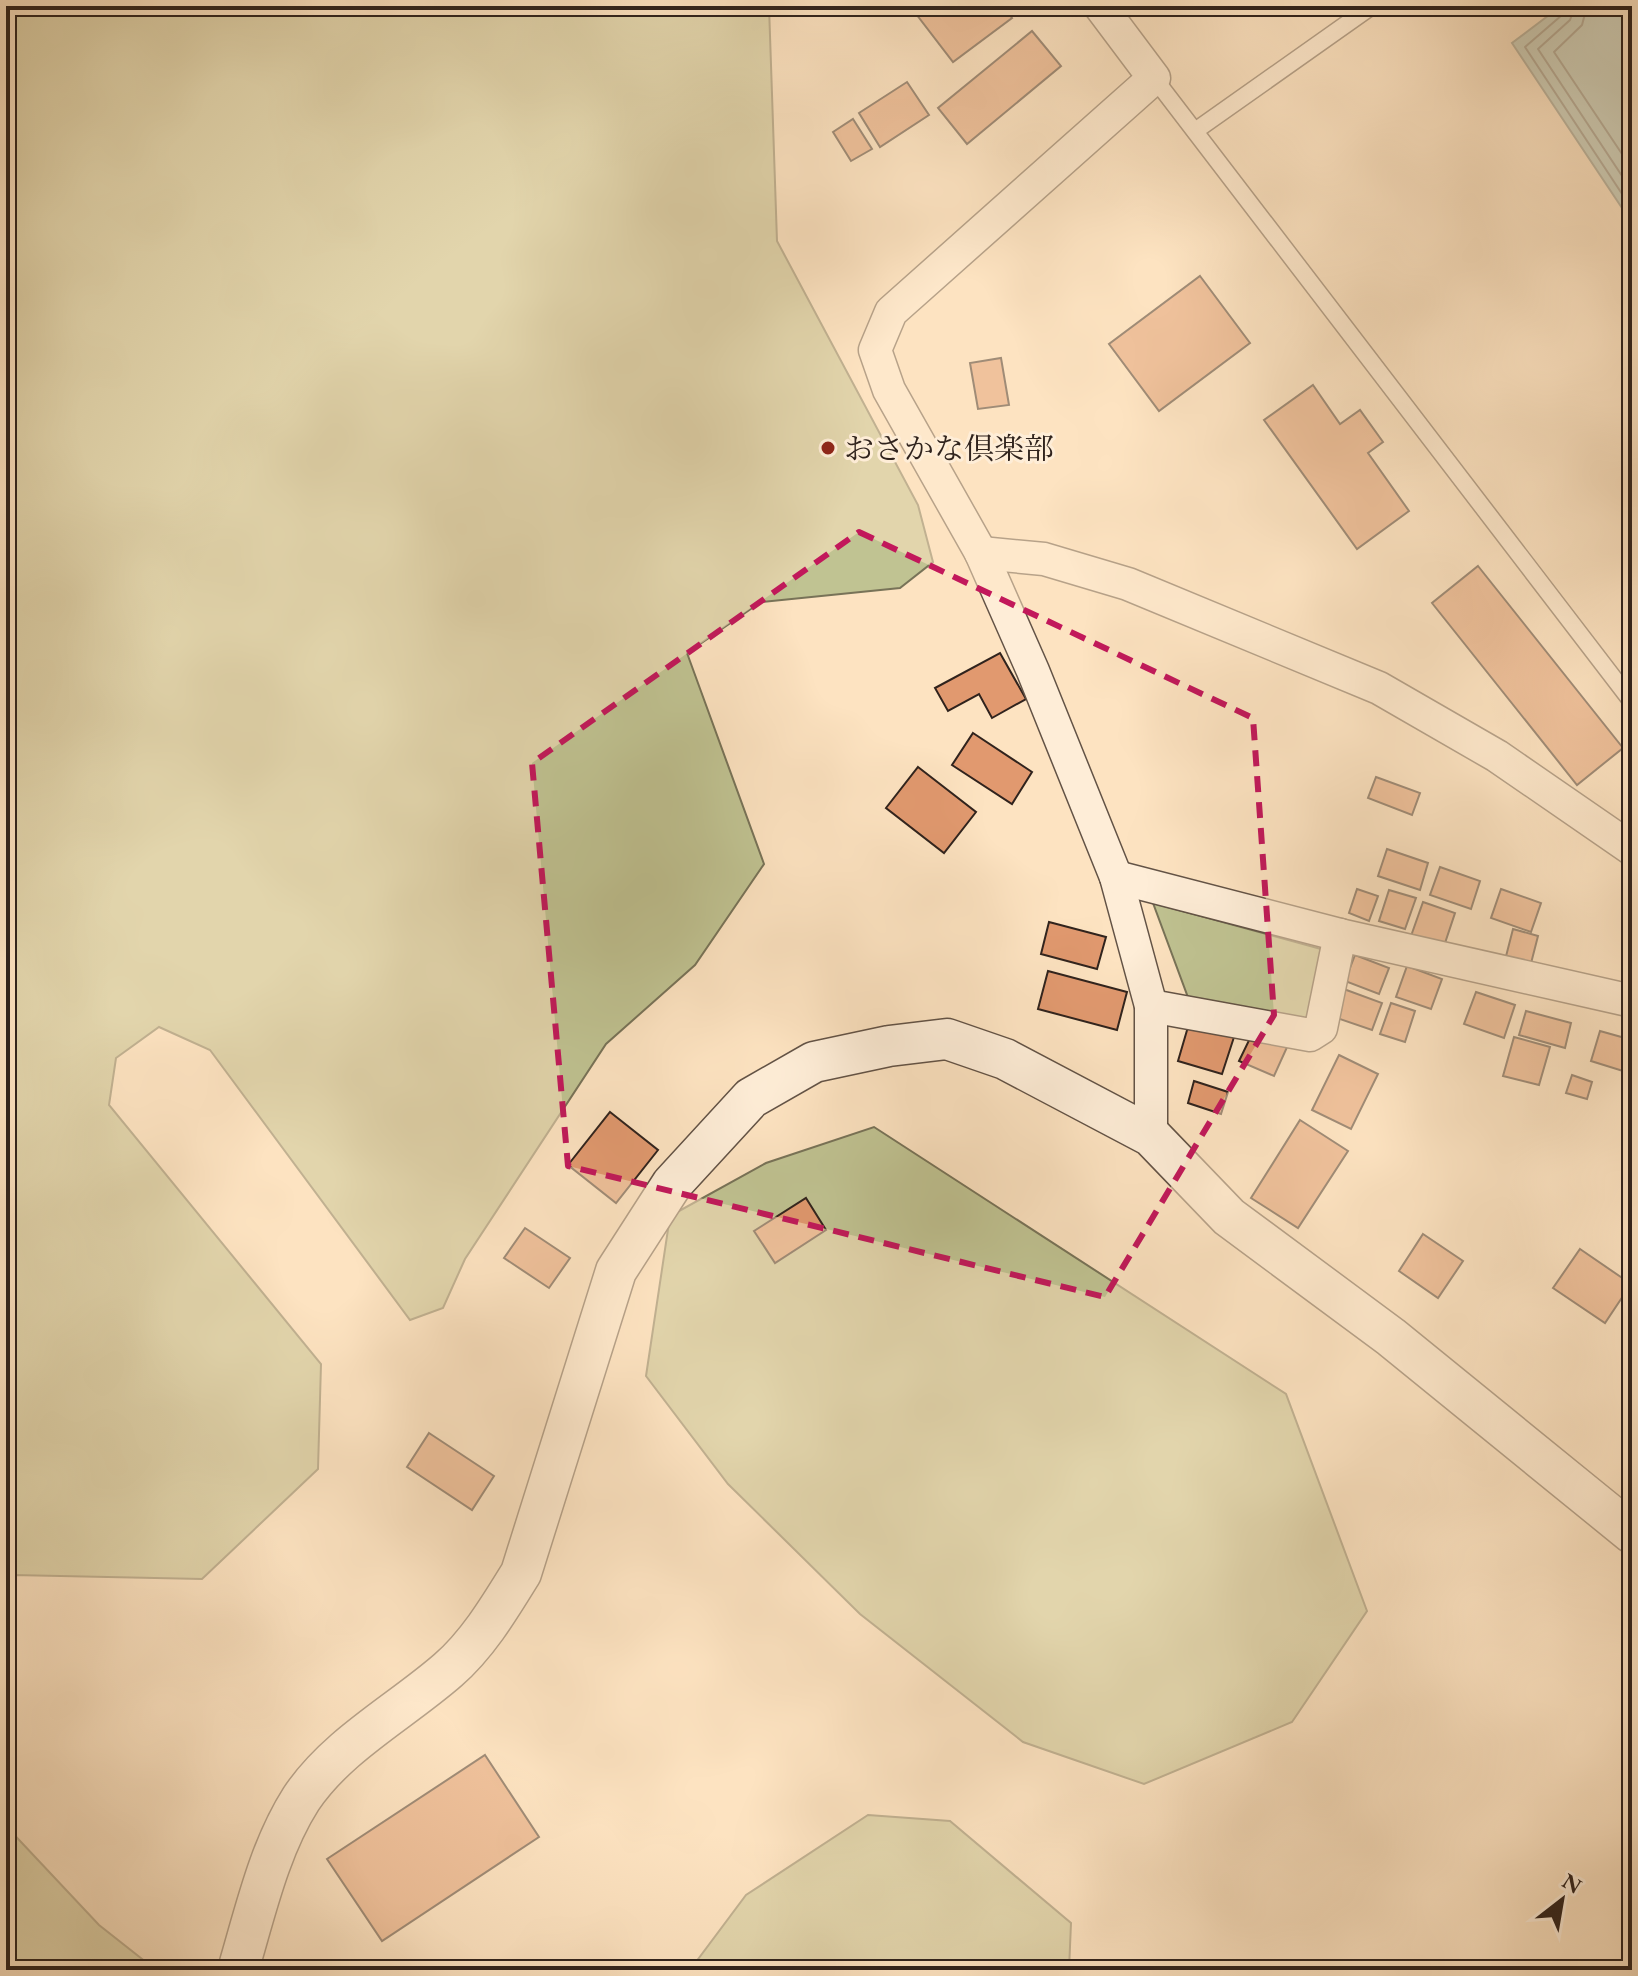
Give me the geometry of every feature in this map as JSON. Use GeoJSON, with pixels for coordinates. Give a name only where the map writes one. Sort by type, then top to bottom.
{"type":"FeatureCollection","features":[{"type":"Feature","properties":{"kind":"street"},"geometry":{"type":"LineString","coordinates":[[1100,6],[1154,78],[891,312],[875,350],[889,390],[981,553],[1033,671],[1116,877],[1151,1006],[1151,1136]]}},
{"type":"Feature","properties":{"kind":"street"},"geometry":{"type":"LineString","coordinates":[[981,553],[1044,559],[1128,584],[1379,688],[1497,756],[1632,849]]}},
{"type":"Feature","properties":{"kind":"street"},"geometry":{"type":"LineString","coordinates":[[1116,877],[1340,935],[1632,1001]]}},
{"type":"Feature","properties":{"kind":"street"},"geometry":{"type":"LineString","coordinates":[[1151,1006],[1310,1035],[1321,1028],[1340,935]]}},
{"type":"Feature","properties":{"kind":"street"},"geometry":{"type":"LineString","coordinates":[[238,1970],[278,1844],[302,1798],[340,1755],[451,1668],[498,1611],[521,1573],[616,1271],[672,1184],[751,1098],[814,1062],[889,1046],[947,1039],[1005,1059],[1151,1136],[1229,1217],[1391,1337],[1632,1533]]}},
{"type":"Feature","properties":{"kind":"lane"},"geometry":{"type":"LineString","coordinates":[[1195,131],[1372,6]]}},
{"type":"Feature","properties":{"kind":"lane"},"geometry":{"type":"LineString","coordinates":[[1154,78],[1632,702]]}},
{"type":"Feature","properties":{"kind":"highlighted area"},"geometry":{"type":"Polygon","coordinates":[[[859,532],[1253,718],[1274,1015],[1105,1297],[568,1166],[532,763],[859,532]]]}},
{"type":"Feature","properties":{"kind":"green space"},"geometry":{"type":"Polygon","coordinates":[[[6,6],[769,6],[777,241],[918,505],[933,562],[900,588],[761,602],[687,653],[764,864],[695,965],[606,1044],[465,1259],[443,1308],[410,1320],[210,1050],[159,1027],[116,1058],[109,1105],[321,1364],[318,1469],[202,1579],[13,1575],[6,1590],[6,6]]]}},
{"type":"Feature","properties":{"kind":"green space"},"geometry":{"type":"Polygon","coordinates":[[[1153,903],[1321,949],[1314,1022],[1189,1000],[1153,903]]]}},
{"type":"Feature","properties":{"kind":"green space"},"geometry":{"type":"Polygon","coordinates":[[[874,1127],[1286,1394],[1367,1611],[1292,1722],[1144,1784],[1023,1742],[860,1614],[728,1484],[646,1376],[670,1216],[766,1163],[874,1127]]]}},
{"type":"Feature","properties":{"kind":"green space"},"geometry":{"type":"Polygon","coordinates":[[[868,1815],[950,1821],[1071,1923],[1069,1970],[690,1970],[746,1895],[868,1815]]]}},
{"type":"Feature","properties":{"kind":"green space"},"geometry":{"type":"Polygon","coordinates":[[[6,1826],[99,1925],[156,1970],[6,1970],[6,1826]]]}},
{"type":"Feature","properties":{"kind":"water"},"geometry":{"type":"Polygon","coordinates":[[[1561,6],[1632,6],[1632,223],[1512,43],[1561,6]]]}},
{"type":"Feature","properties":{"kind":"building"},"geometry":{"type":"Polygon","coordinates":[[[910,6],[1003,6],[1012,18],[953,62],[910,6]]]}},
{"type":"Feature","properties":{"kind":"building"},"geometry":{"type":"Polygon","coordinates":[[[1032,31],[1061,66],[967,144],[938,108],[1032,31]]]}},
{"type":"Feature","properties":{"kind":"building"},"geometry":{"type":"Polygon","coordinates":[[[907,82],[929,115],[880,147],[859,113],[907,82]]]}},
{"type":"Feature","properties":{"kind":"building"},"geometry":{"type":"Polygon","coordinates":[[[853,119],[872,149],[851,161],[833,132],[853,119]]]}},
{"type":"Feature","properties":{"kind":"building"},"geometry":{"type":"Polygon","coordinates":[[[1200,276],[1250,343],[1159,411],[1109,344],[1200,276]]]}},
{"type":"Feature","properties":{"kind":"building"},"geometry":{"type":"Polygon","coordinates":[[[1001,358],[1009,405],[978,409],[970,363],[1001,358]]]}},
{"type":"Feature","properties":{"kind":"building"},"geometry":{"type":"Polygon","coordinates":[[[1313,385],[1340,424],[1360,410],[1383,442],[1368,453],[1409,511],[1357,549],[1264,420],[1313,385]]]}},
{"type":"Feature","properties":{"kind":"building"},"geometry":{"type":"Polygon","coordinates":[[[1478,566],[1623,748],[1577,785],[1432,603],[1478,566]]]}},
{"type":"Feature","properties":{"kind":"building"},"geometry":{"type":"Polygon","coordinates":[[[1632,569],[1632,620],[1624,619],[1632,569]]]}},
{"type":"Feature","properties":{"kind":"building"},"geometry":{"type":"Polygon","coordinates":[[[1000,653],[1026,699],[992,718],[979,694],[948,711],[935,688],[1000,653]]]}},
{"type":"Feature","properties":{"kind":"building"},"geometry":{"type":"Polygon","coordinates":[[[973,733],[1032,772],[1012,804],[952,765],[973,733]]]}},
{"type":"Feature","properties":{"kind":"building"},"geometry":{"type":"Polygon","coordinates":[[[918,767],[976,812],[944,853],[886,808],[918,767]]]}},
{"type":"Feature","properties":{"kind":"building"},"geometry":{"type":"Polygon","coordinates":[[[1376,777],[1420,793],[1412,815],[1368,798],[1376,777]]]}},
{"type":"Feature","properties":{"kind":"building"},"geometry":{"type":"Polygon","coordinates":[[[1387,849],[1428,863],[1420,890],[1378,876],[1387,849]]]}},
{"type":"Feature","properties":{"kind":"building"},"geometry":{"type":"Polygon","coordinates":[[[1440,867],[1480,881],[1471,909],[1430,895],[1440,867]]]}},
{"type":"Feature","properties":{"kind":"building"},"geometry":{"type":"Polygon","coordinates":[[[1357,889],[1378,896],[1369,921],[1349,913],[1357,889]]]}},
{"type":"Feature","properties":{"kind":"building"},"geometry":{"type":"Polygon","coordinates":[[[1501,889],[1541,903],[1531,932],[1491,918],[1501,889]]]}},
{"type":"Feature","properties":{"kind":"building"},"geometry":{"type":"Polygon","coordinates":[[[1389,890],[1416,898],[1405,929],[1379,921],[1389,890]]]}},
{"type":"Feature","properties":{"kind":"building"},"geometry":{"type":"Polygon","coordinates":[[[1423,902],[1455,913],[1444,946],[1411,936],[1423,902]]]}},
{"type":"Feature","properties":{"kind":"building"},"geometry":{"type":"Polygon","coordinates":[[[1049,922],[1106,937],[1097,969],[1041,954],[1049,922]]]}},
{"type":"Feature","properties":{"kind":"building"},"geometry":{"type":"Polygon","coordinates":[[[1513,929],[1538,936],[1528,975],[1503,968],[1513,929]]]}},
{"type":"Feature","properties":{"kind":"building"},"geometry":{"type":"Polygon","coordinates":[[[1355,955],[1389,968],[1379,994],[1345,981],[1355,955]]]}},
{"type":"Feature","properties":{"kind":"building"},"geometry":{"type":"Polygon","coordinates":[[[1407,966],[1442,979],[1431,1009],[1396,997],[1407,966]]]}},
{"type":"Feature","properties":{"kind":"building"},"geometry":{"type":"Polygon","coordinates":[[[1048,971],[1127,992],[1117,1030],[1038,1009],[1048,971]]]}},
{"type":"Feature","properties":{"kind":"building"},"geometry":{"type":"Polygon","coordinates":[[[1341,988],[1382,1003],[1372,1030],[1331,1016],[1341,988]]]}},
{"type":"Feature","properties":{"kind":"building"},"geometry":{"type":"Polygon","coordinates":[[[1476,992],[1515,1005],[1504,1038],[1464,1024],[1476,992]]]}},
{"type":"Feature","properties":{"kind":"building"},"geometry":{"type":"Polygon","coordinates":[[[1391,1003],[1415,1011],[1405,1042],[1380,1034],[1391,1003]]]}},
{"type":"Feature","properties":{"kind":"building"},"geometry":{"type":"Polygon","coordinates":[[[1526,1011],[1571,1023],[1565,1048],[1519,1035],[1526,1011]]]}},
{"type":"Feature","properties":{"kind":"building"},"geometry":{"type":"Polygon","coordinates":[[[1190,1020],[1235,1034],[1222,1074],[1178,1061],[1190,1020]]]}},
{"type":"Feature","properties":{"kind":"building"},"geometry":{"type":"Polygon","coordinates":[[[1254,1030],[1288,1045],[1274,1076],[1239,1061],[1254,1030]]]}},
{"type":"Feature","properties":{"kind":"building"},"geometry":{"type":"Polygon","coordinates":[[[1600,1031],[1632,1040],[1623,1071],[1591,1061],[1600,1031]]]}},
{"type":"Feature","properties":{"kind":"building"},"geometry":{"type":"Polygon","coordinates":[[[1514,1037],[1550,1047],[1539,1085],[1503,1076],[1514,1037]]]}},
{"type":"Feature","properties":{"kind":"building"},"geometry":{"type":"Polygon","coordinates":[[[1339,1055],[1378,1074],[1351,1129],[1312,1110],[1339,1055]]]}},
{"type":"Feature","properties":{"kind":"building"},"geometry":{"type":"Polygon","coordinates":[[[1572,1075],[1592,1082],[1587,1099],[1566,1093],[1572,1075]]]}},
{"type":"Feature","properties":{"kind":"building"},"geometry":{"type":"Polygon","coordinates":[[[1194,1081],[1228,1092],[1221,1114],[1188,1103],[1194,1081]]]}},
{"type":"Feature","properties":{"kind":"building"},"geometry":{"type":"Polygon","coordinates":[[[610,1112],[658,1150],[616,1203],[568,1165],[610,1112]]]}},
{"type":"Feature","properties":{"kind":"building"},"geometry":{"type":"Polygon","coordinates":[[[1300,1120],[1348,1151],[1298,1228],[1251,1198],[1300,1120]]]}},
{"type":"Feature","properties":{"kind":"building"},"geometry":{"type":"Polygon","coordinates":[[[806,1198],[826,1230],[775,1263],[754,1231],[806,1198]]]}},
{"type":"Feature","properties":{"kind":"building"},"geometry":{"type":"Polygon","coordinates":[[[525,1228],[570,1258],[549,1288],[504,1258],[525,1228]]]}},
{"type":"Feature","properties":{"kind":"building"},"geometry":{"type":"Polygon","coordinates":[[[1423,1234],[1463,1261],[1438,1298],[1399,1271],[1423,1234]]]}},
{"type":"Feature","properties":{"kind":"building"},"geometry":{"type":"Polygon","coordinates":[[[1580,1249],[1631,1284],[1605,1323],[1553,1288],[1580,1249]]]}},
{"type":"Feature","properties":{"kind":"building"},"geometry":{"type":"Polygon","coordinates":[[[429,1433],[494,1476],[472,1510],[407,1467],[429,1433]]]}},
{"type":"Feature","properties":{"kind":"building"},"geometry":{"type":"Polygon","coordinates":[[[485,1755],[539,1837],[382,1941],[327,1859],[485,1755]]]}},
{"type":"Feature","properties":{"kind":"place","name":"おさかな倶楽部"},"geometry":{"type":"Point","coordinates":[828,448]}}]}
